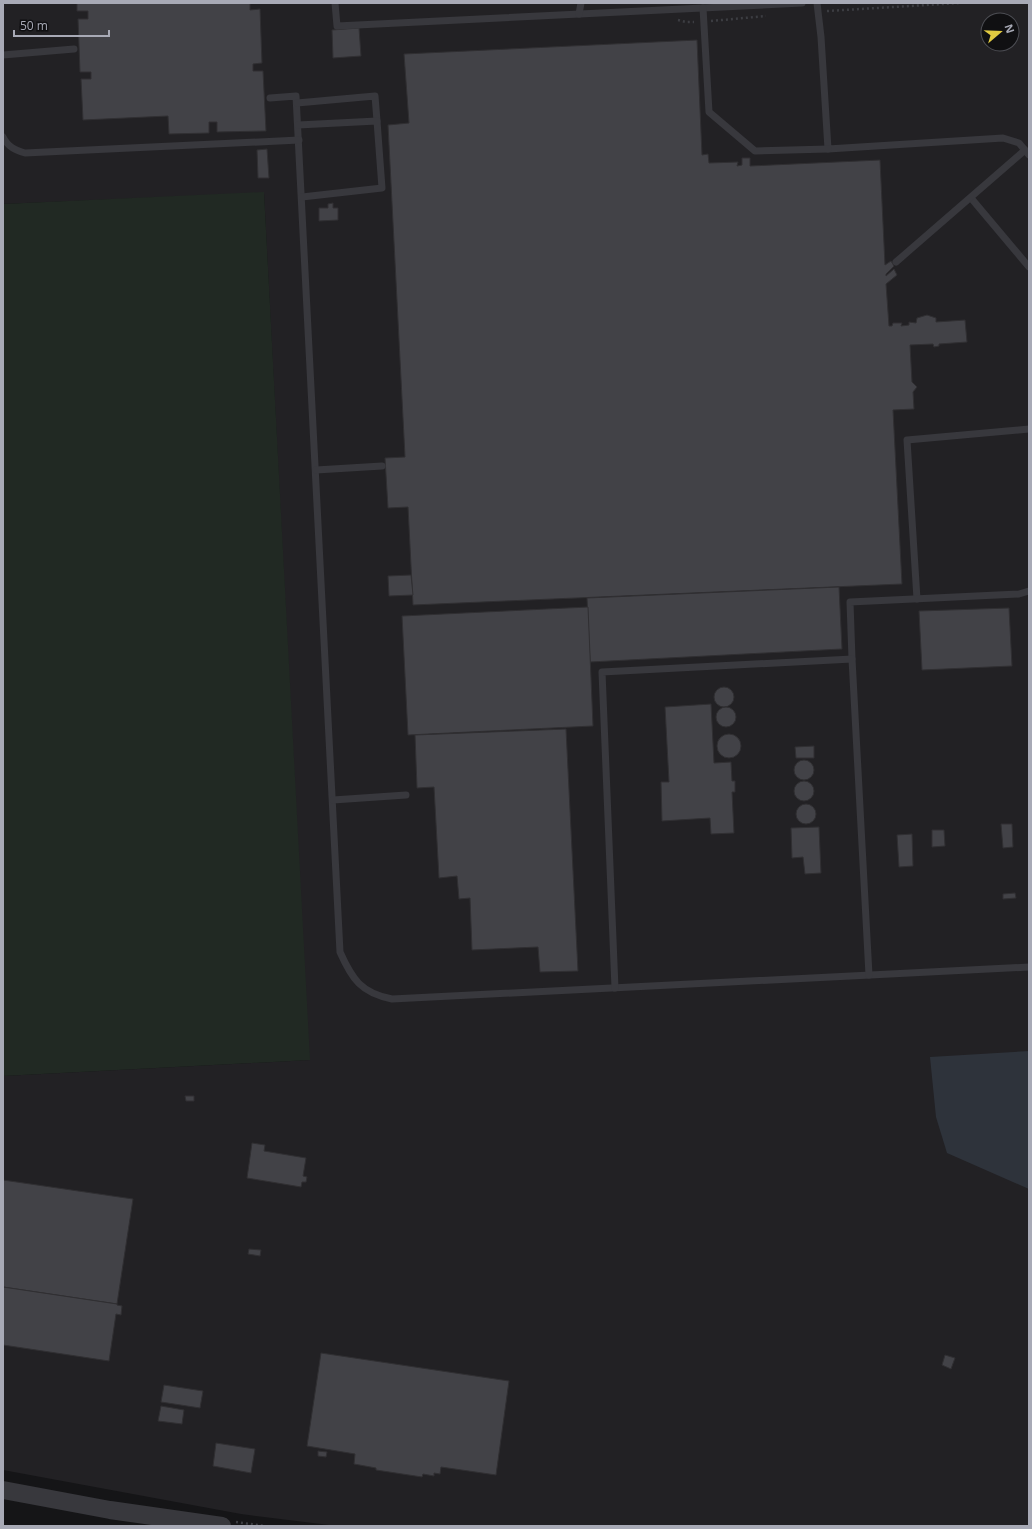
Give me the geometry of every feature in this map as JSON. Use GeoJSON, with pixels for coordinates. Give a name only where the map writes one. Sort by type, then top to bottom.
{"type":"FeatureCollection","features":[{"type":"Feature","properties":{"kind":"street"},"geometry":{"type":"LineString","coordinates":[[3,1490],[110,1510],[222,1526]]}},
{"type":"Feature","properties":{"kind":"lane"},"geometry":{"type":"LineString","coordinates":[[335,3],[337,26],[802,3]]}},
{"type":"Feature","properties":{"kind":"lane"},"geometry":{"type":"LineString","coordinates":[[577,3],[579,14]]}},
{"type":"Feature","properties":{"kind":"lane"},"geometry":{"type":"LineString","coordinates":[[579,14],[581,3]]}},
{"type":"Feature","properties":{"kind":"lane"},"geometry":{"type":"LineString","coordinates":[[817,3],[821,37],[828,149]]}},
{"type":"Feature","properties":{"kind":"lane"},"geometry":{"type":"LineString","coordinates":[[703,8],[709,112],[755,151],[828,149],[1003,138],[1019,143],[1027,152],[896,262]]}},
{"type":"Feature","properties":{"kind":"lane"},"geometry":{"type":"LineString","coordinates":[[3,55],[74,49]]}},
{"type":"Feature","properties":{"kind":"lane"},"geometry":{"type":"LineString","coordinates":[[270,98],[296,96],[297,103],[340,952],[355,981],[367,990],[380,996],[392,999],[1029,967]]}},
{"type":"Feature","properties":{"kind":"lane"},"geometry":{"type":"LineString","coordinates":[[297,103],[376,96],[382,188],[302,197]]}},
{"type":"Feature","properties":{"kind":"lane"},"geometry":{"type":"LineString","coordinates":[[298,126],[377,120]]}},
{"type":"Feature","properties":{"kind":"lane"},"geometry":{"type":"LineString","coordinates":[[3,137],[6,144],[25,153],[299,140]]}},
{"type":"Feature","properties":{"kind":"lane"},"geometry":{"type":"LineString","coordinates":[[971,198],[1029,267]]}},
{"type":"Feature","properties":{"kind":"lane"},"geometry":{"type":"LineString","coordinates":[[917,599],[907,440],[1029,429]]}},
{"type":"Feature","properties":{"kind":"lane"},"geometry":{"type":"LineString","coordinates":[[316,470],[382,466]]}},
{"type":"Feature","properties":{"kind":"lane"},"geometry":{"type":"LineString","coordinates":[[869,975],[850,602],[1019,594],[1029,591]]}},
{"type":"Feature","properties":{"kind":"lane"},"geometry":{"type":"LineString","coordinates":[[615,988],[602,672],[852,659]]}},
{"type":"Feature","properties":{"kind":"lane"},"geometry":{"type":"LineString","coordinates":[[333,800],[406,795]]}},
{"type":"Feature","properties":{"kind":"shaded area"},"geometry":{"type":"Polygon","coordinates":[[[3,3],[1029,3],[1029,1526],[337,1526],[241,1514],[3,1470],[3,1076],[309,1060],[264,193],[3,204],[3,3]]]}},
{"type":"Feature","properties":{"kind":"shaded area"},"geometry":{"type":"Polygon","coordinates":[[[264,192],[310,1060],[3,1076],[3,204],[264,192]]]}},
{"type":"Feature","properties":{"kind":"shaded area"},"geometry":{"type":"Polygon","coordinates":[[[1029,1051],[1029,1189],[947,1153],[936,1117],[930,1057],[1029,1051]]]}},
{"type":"Feature","properties":{"kind":"building"},"geometry":{"type":"Polygon","coordinates":[[[77,3],[250,3],[250,10],[260,9],[262,63],[253,64],[253,71],[263,71],[266,131],[217,132],[217,122],[209,122],[209,133],[169,134],[168,116],[83,120],[81,79],[91,79],[91,72],[80,72],[78,19],[88,19],[88,11],[77,11],[77,3]]]}},
{"type":"Feature","properties":{"kind":"building"},"geometry":{"type":"Polygon","coordinates":[[[359,28],[361,56],[333,58],[332,30],[359,28]]]}},
{"type":"Feature","properties":{"kind":"building"},"geometry":{"type":"Polygon","coordinates":[[[697,40],[702,155],[708,154],[709,163],[738,162],[737,166],[742,165],[742,158],[750,158],[750,166],[880,160],[885,265],[891,261],[894,266],[886,274],[886,276],[894,269],[897,275],[886,284],[889,326],[892,326],[893,323],[902,323],[901,326],[909,325],[909,322],[916,323],[917,318],[927,315],[936,318],[936,322],[965,320],[967,342],[939,344],[939,346],[934,347],[933,344],[910,345],[912,382],[917,387],[913,392],[914,409],[893,410],[902,584],[413,605],[408,507],[388,508],[385,458],[405,457],[388,125],[409,123],[404,54],[697,40]]]}},
{"type":"Feature","properties":{"kind":"building"},"geometry":{"type":"Polygon","coordinates":[[[267,149],[269,178],[258,178],[257,150],[267,149]]]}},
{"type":"Feature","properties":{"kind":"building"},"geometry":{"type":"Polygon","coordinates":[[[333,203],[333,208],[338,208],[338,220],[319,221],[319,208],[328,208],[328,204],[333,203]]]}},
{"type":"Feature","properties":{"kind":"building"},"geometry":{"type":"Polygon","coordinates":[[[411,575],[413,595],[389,596],[388,576],[411,575]]]}},
{"type":"Feature","properties":{"kind":"building"},"geometry":{"type":"Polygon","coordinates":[[[839,587],[842,649],[590,662],[587,598],[839,587]]]}},
{"type":"Feature","properties":{"kind":"building"},"geometry":{"type":"Polygon","coordinates":[[[588,607],[593,726],[408,735],[402,616],[588,607]]]}},
{"type":"Feature","properties":{"kind":"building"},"geometry":{"type":"Polygon","coordinates":[[[1009,608],[1012,666],[922,670],[919,611],[1009,608]]]}},
{"type":"Feature","properties":{"kind":"building"},"geometry":{"type":"Polygon","coordinates":[[[724,687],[731,690],[734,697],[731,704],[724,707],[717,704],[714,697],[717,690],[724,687]]]}},
{"type":"Feature","properties":{"kind":"building"},"geometry":{"type":"Polygon","coordinates":[[[711,704],[714,763],[731,762],[732,781],[735,781],[735,792],[732,792],[734,833],[711,834],[710,818],[662,821],[661,782],[669,782],[665,707],[711,704]]]}},
{"type":"Feature","properties":{"kind":"building"},"geometry":{"type":"Polygon","coordinates":[[[726,707],[733,710],[736,717],[733,724],[726,727],[719,724],[716,717],[719,710],[726,707]]]}},
{"type":"Feature","properties":{"kind":"building"},"geometry":{"type":"Polygon","coordinates":[[[566,729],[578,971],[540,972],[538,947],[472,950],[470,898],[459,899],[457,876],[439,878],[434,787],[417,788],[415,735],[566,729]]]}},
{"type":"Feature","properties":{"kind":"building"},"geometry":{"type":"Polygon","coordinates":[[[729,734],[734,735],[740,741],[740,751],[734,757],[729,758],[724,757],[718,751],[717,746],[718,741],[724,735],[729,734]]]}},
{"type":"Feature","properties":{"kind":"building"},"geometry":{"type":"Polygon","coordinates":[[[814,746],[814,758],[796,758],[795,747],[814,746]]]}},
{"type":"Feature","properties":{"kind":"building"},"geometry":{"type":"Polygon","coordinates":[[[804,760],[811,763],[814,770],[811,777],[804,780],[797,777],[794,770],[797,763],[804,760]]]}},
{"type":"Feature","properties":{"kind":"building"},"geometry":{"type":"Polygon","coordinates":[[[804,781],[811,784],[814,791],[811,798],[804,801],[797,798],[794,791],[797,784],[804,781]]]}},
{"type":"Feature","properties":{"kind":"building"},"geometry":{"type":"Polygon","coordinates":[[[806,804],[813,807],[816,814],[813,821],[806,824],[799,821],[796,814],[799,807],[806,804]]]}},
{"type":"Feature","properties":{"kind":"building"},"geometry":{"type":"Polygon","coordinates":[[[1001,824],[1012,824],[1013,847],[1003,848],[1001,824]]]}},
{"type":"Feature","properties":{"kind":"building"},"geometry":{"type":"Polygon","coordinates":[[[819,827],[821,873],[805,874],[803,857],[792,858],[791,828],[819,827]]]}},
{"type":"Feature","properties":{"kind":"building"},"geometry":{"type":"Polygon","coordinates":[[[932,830],[944,830],[945,846],[932,847],[932,830]]]}},
{"type":"Feature","properties":{"kind":"building"},"geometry":{"type":"Polygon","coordinates":[[[912,834],[913,866],[899,867],[897,835],[912,834]]]}},
{"type":"Feature","properties":{"kind":"building"},"geometry":{"type":"Polygon","coordinates":[[[1015,893],[1016,898],[1003,899],[1003,894],[1015,893]]]}},
{"type":"Feature","properties":{"kind":"building"},"geometry":{"type":"Polygon","coordinates":[[[185,1096],[194,1096],[194,1101],[186,1101],[185,1096]]]}},
{"type":"Feature","properties":{"kind":"building"},"geometry":{"type":"Polygon","coordinates":[[[252,1143],[265,1145],[264,1151],[306,1158],[303,1176],[307,1177],[306,1182],[302,1182],[301,1187],[247,1178],[252,1143]]]}},
{"type":"Feature","properties":{"kind":"building"},"geometry":{"type":"Polygon","coordinates":[[[3,1180],[133,1199],[117,1304],[3,1287],[3,1180]]]}},
{"type":"Feature","properties":{"kind":"building"},"geometry":{"type":"Polygon","coordinates":[[[249,1249],[261,1250],[260,1256],[248,1254],[249,1249]]]}},
{"type":"Feature","properties":{"kind":"building"},"geometry":{"type":"Polygon","coordinates":[[[3,1287],[122,1306],[121,1315],[116,1314],[109,1361],[3,1345],[3,1287]]]}},
{"type":"Feature","properties":{"kind":"building"},"geometry":{"type":"Polygon","coordinates":[[[321,1353],[509,1381],[496,1475],[441,1467],[440,1474],[434,1473],[434,1476],[423,1474],[422,1477],[376,1470],[376,1468],[354,1464],[355,1454],[307,1446],[321,1353]]]}},
{"type":"Feature","properties":{"kind":"building"},"geometry":{"type":"Polygon","coordinates":[[[945,1355],[955,1358],[951,1369],[942,1365],[945,1355]]]}},
{"type":"Feature","properties":{"kind":"building"},"geometry":{"type":"Polygon","coordinates":[[[164,1385],[203,1391],[200,1408],[161,1402],[164,1385]]]}},
{"type":"Feature","properties":{"kind":"building"},"geometry":{"type":"Polygon","coordinates":[[[161,1406],[184,1410],[182,1424],[158,1421],[161,1406]]]}},
{"type":"Feature","properties":{"kind":"building"},"geometry":{"type":"Polygon","coordinates":[[[216,1443],[255,1449],[251,1473],[213,1466],[216,1443]]]}},
{"type":"Feature","properties":{"kind":"building"},"geometry":{"type":"Polygon","coordinates":[[[318,1451],[327,1452],[326,1457],[318,1456],[318,1451]]]}}]}
